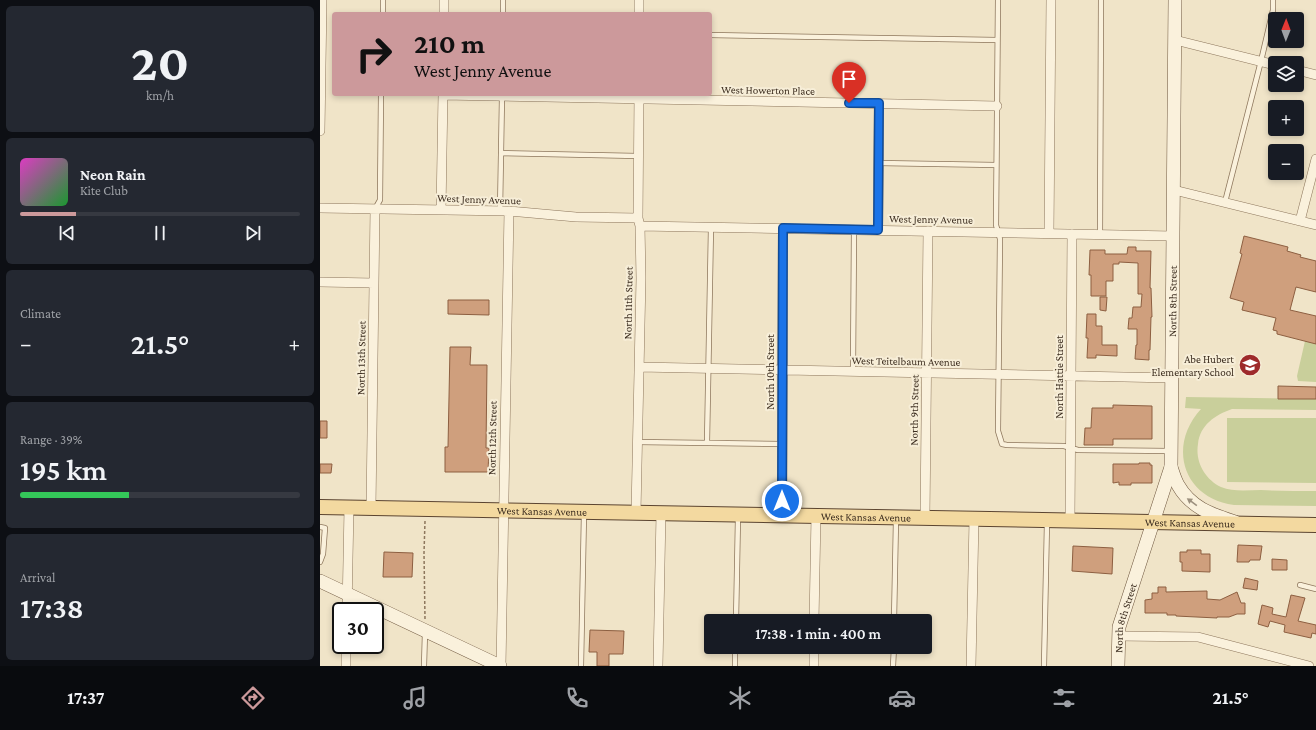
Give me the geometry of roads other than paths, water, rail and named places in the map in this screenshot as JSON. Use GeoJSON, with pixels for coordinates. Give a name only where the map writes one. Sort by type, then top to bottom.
{"type":"FeatureCollection","features":[{"type":"Feature","properties":{"kind":"main road","name":"West Kansas Avenue"},"geometry":{"type":"LineString","coordinates":[[320,507],[1316,525]]}},
{"type":"Feature","properties":{"kind":"street"},"geometry":{"type":"LineString","coordinates":[[320,131],[322,0]]}},
{"type":"Feature","properties":{"kind":"street"},"geometry":{"type":"LineString","coordinates":[[444,0],[444,12]]}},
{"type":"Feature","properties":{"kind":"street"},"geometry":{"type":"LineString","coordinates":[[639,0],[639,12]]}},
{"type":"Feature","properties":{"kind":"street"},"geometry":{"type":"LineString","coordinates":[[1049,234],[1051,0]]}},
{"type":"Feature","properties":{"kind":"street","name":"North 8th Street"},"geometry":{"type":"LineString","coordinates":[[1118,666],[1119,627],[1171,467],[1175,0]]}},
{"type":"Feature","properties":{"kind":"street"},"geometry":{"type":"LineString","coordinates":[[1174,40],[1268,64]]}},
{"type":"Feature","properties":{"kind":"street"},"geometry":{"type":"LineString","coordinates":[[1304,72],[1316,75]]}},
{"type":"Feature","properties":{"kind":"street"},"geometry":{"type":"LineString","coordinates":[[441,210],[443,96]]}},
{"type":"Feature","properties":{"kind":"street","name":"West Howerton Place"},"geometry":{"type":"LineString","coordinates":[[570,96],[997,106]]}},
{"type":"Feature","properties":{"kind":"street","name":"North 11th Street"},"geometry":{"type":"LineString","coordinates":[[636,512],[639,368],[639,97]]}},
{"type":"Feature","properties":{"kind":"street"},"geometry":{"type":"LineString","coordinates":[[878,230],[879,103]]}},
{"type":"Feature","properties":{"kind":"street"},"geometry":{"type":"LineString","coordinates":[[1300,221],[1316,159]]}},
{"type":"Feature","properties":{"kind":"street"},"geometry":{"type":"LineString","coordinates":[[1174,190],[1316,225]]}},
{"type":"Feature","properties":{"kind":"street","name":"West Jenny Avenue"},"geometry":{"type":"LineString","coordinates":[[320,208],[504,211],[711,227],[1173,236]]}},
{"type":"Feature","properties":{"kind":"street","name":"North 13th Street"},"geometry":{"type":"LineString","coordinates":[[371,508],[375,209]]}},
{"type":"Feature","properties":{"kind":"street","name":"North 12th Street"},"geometry":{"type":"LineString","coordinates":[[500,666],[503,510],[504,211]]}},
{"type":"Feature","properties":{"kind":"street","name":"North 10th Street"},"geometry":{"type":"LineString","coordinates":[[782,515],[783,228]]}},
{"type":"Feature","properties":{"kind":"street","name":"North 9th Street"},"geometry":{"type":"LineString","coordinates":[[925,517],[928,231]]}},
{"type":"Feature","properties":{"kind":"street","name":"North Hattie Street"},"geometry":{"type":"LineString","coordinates":[[1070,521],[1072,234]]}},
{"type":"Feature","properties":{"kind":"street"},"geometry":{"type":"LineString","coordinates":[[320,282],[374,283]]}},
{"type":"Feature","properties":{"kind":"street","name":"West Teitelbaum Avenue"},"geometry":{"type":"LineString","coordinates":[[639,368],[1172,378]]}},
{"type":"Feature","properties":{"kind":"street"},"geometry":{"type":"LineString","coordinates":[[1171,467],[1177,484],[1187,499],[1206,512],[1240,524]]}},
{"type":"Feature","properties":{"kind":"street"},"geometry":{"type":"LineString","coordinates":[[348,602],[349,508]]}},
{"type":"Feature","properties":{"kind":"street"},"geometry":{"type":"LineString","coordinates":[[658,666],[661,513]]}},
{"type":"Feature","properties":{"kind":"street"},"geometry":{"type":"LineString","coordinates":[[814,614],[816,516]]}},
{"type":"Feature","properties":{"kind":"street"},"geometry":{"type":"LineString","coordinates":[[971,666],[974,519]]}},
{"type":"Feature","properties":{"kind":"street"},"geometry":{"type":"LineString","coordinates":[[320,581],[500,666]]}},
{"type":"Feature","properties":{"kind":"street"},"geometry":{"type":"LineString","coordinates":[[1119,636],[1198,637],[1309,666]]}},
{"type":"Feature","properties":{"kind":"street"},"geometry":{"type":"LineString","coordinates":[[346,654],[346,666]]}},
{"type":"Feature","properties":{"kind":"street"},"geometry":{"type":"LineString","coordinates":[[814,654],[814,666]]}},
{"type":"Feature","properties":{"kind":"lane"},"geometry":{"type":"LineString","coordinates":[[383,0],[383,12]]}},
{"type":"Feature","properties":{"kind":"lane"},"geometry":{"type":"LineString","coordinates":[[503,0],[503,12]]}},
{"type":"Feature","properties":{"kind":"lane"},"geometry":{"type":"LineString","coordinates":[[998,0],[996,225],[1000,239],[998,431],[1002,444],[1064,446],[1078,450],[1172,451]]}},
{"type":"Feature","properties":{"kind":"lane"},"geometry":{"type":"LineString","coordinates":[[1100,234],[1101,0]]}},
{"type":"Feature","properties":{"kind":"lane"},"geometry":{"type":"LineString","coordinates":[[1225,202],[1261,62],[1273,10],[1273,0]]}},
{"type":"Feature","properties":{"kind":"lane"},"geometry":{"type":"LineString","coordinates":[[712,35],[997,40]]}},
{"type":"Feature","properties":{"kind":"lane"},"geometry":{"type":"LineString","coordinates":[[375,209],[380,200],[381,96]]}},
{"type":"Feature","properties":{"kind":"lane"},"geometry":{"type":"LineString","coordinates":[[502,96],[501,153],[504,211]]}},
{"type":"Feature","properties":{"kind":"lane"},"geometry":{"type":"LineString","coordinates":[[501,153],[638,156]]}},
{"type":"Feature","properties":{"kind":"lane"},"geometry":{"type":"LineString","coordinates":[[878,163],[996,165]]}},
{"type":"Feature","properties":{"kind":"lane"},"geometry":{"type":"LineString","coordinates":[[707,443],[711,227]]}},
{"type":"Feature","properties":{"kind":"lane"},"geometry":{"type":"LineString","coordinates":[[853,372],[854,230]]}},
{"type":"Feature","properties":{"kind":"lane"},"geometry":{"type":"LineString","coordinates":[[637,442],[782,444]]}},
{"type":"Feature","properties":{"kind":"lane"},"geometry":{"type":"LineString","coordinates":[[581,666],[584,512]]}},
{"type":"Feature","properties":{"kind":"lane"},"geometry":{"type":"LineString","coordinates":[[736,614],[738,515]]}},
{"type":"Feature","properties":{"kind":"lane"},"geometry":{"type":"LineString","coordinates":[[894,614],[896,517]]}},
{"type":"Feature","properties":{"kind":"lane"},"geometry":{"type":"LineString","coordinates":[[1044,666],[1047,520]]}},
{"type":"Feature","properties":{"kind":"lane"},"geometry":{"type":"LineString","coordinates":[[320,528],[325,528],[323,554],[320,562]]}},
{"type":"Feature","properties":{"kind":"lane"},"geometry":{"type":"LineString","coordinates":[[1300,585],[1316,589]]}},
{"type":"Feature","properties":{"kind":"lane"},"geometry":{"type":"LineString","coordinates":[[424,666],[425,631]]}},
{"type":"Feature","properties":{"kind":"lane"},"geometry":{"type":"LineString","coordinates":[[735,654],[735,666]]}},
{"type":"Feature","properties":{"kind":"lane"},"geometry":{"type":"LineString","coordinates":[[893,666],[894,654]]}},
{"type":"Feature","properties":{"kind":"place","name":"Abe Hubert Elementary School"},"geometry":{"type":"Point","coordinates":[1250,365]}}]}
